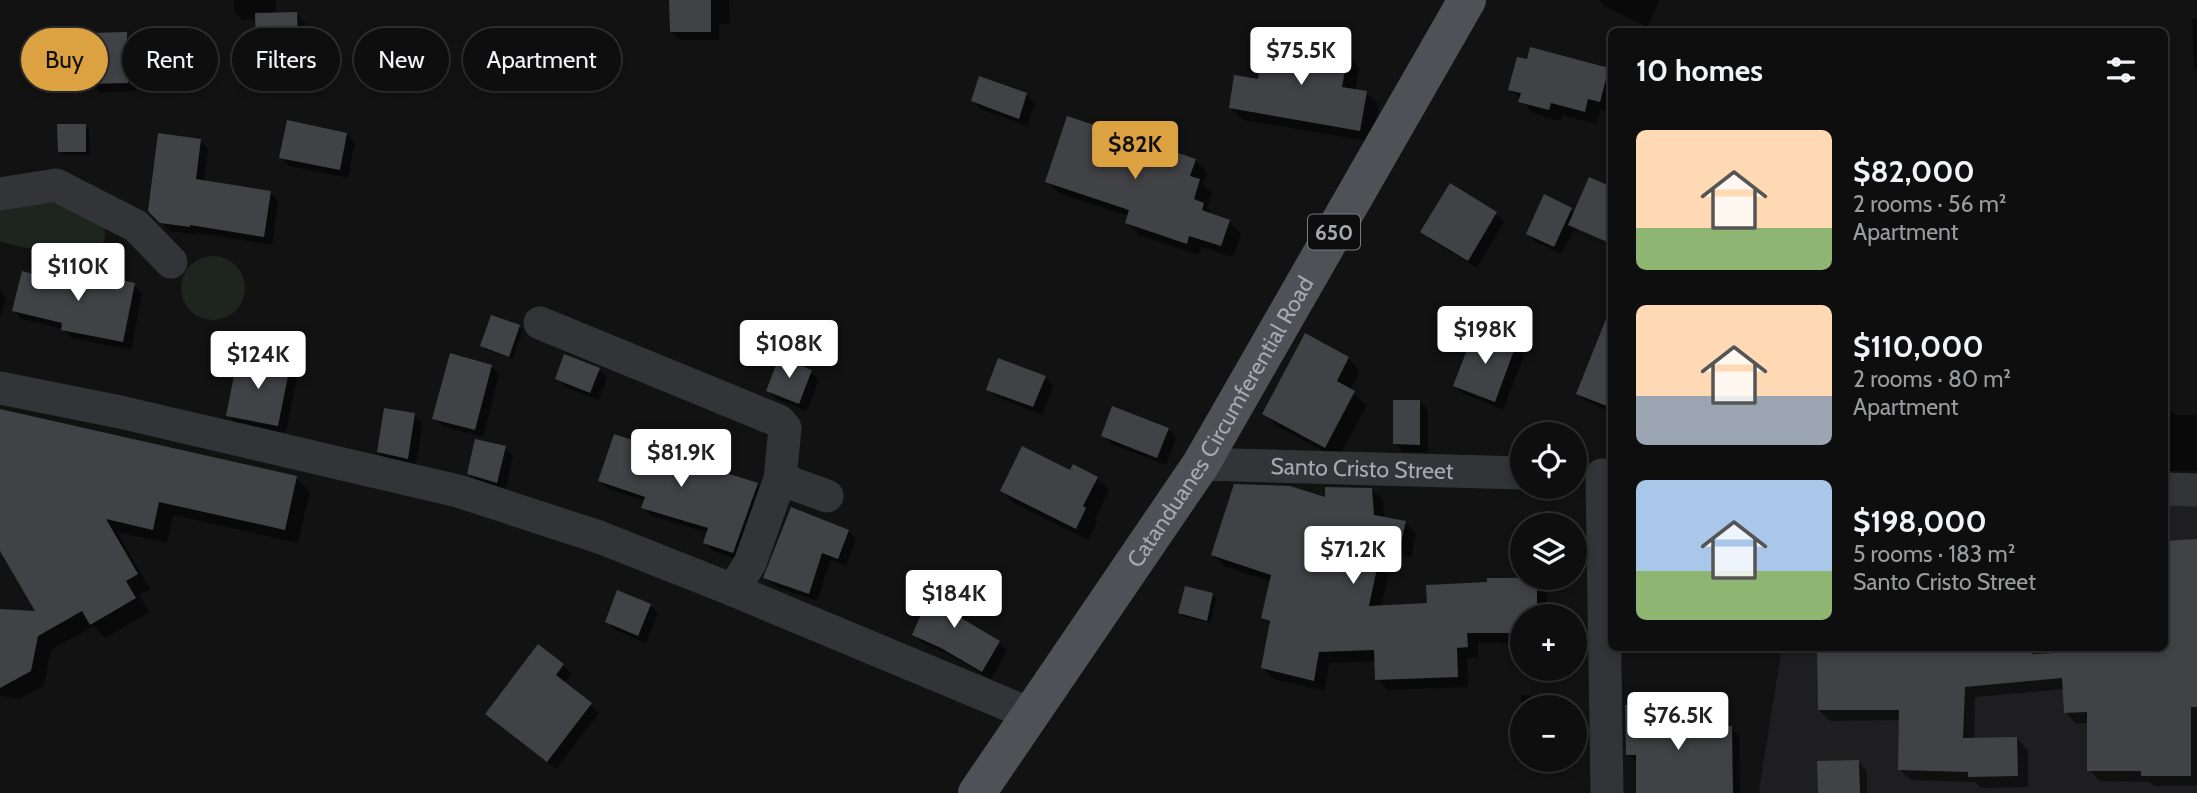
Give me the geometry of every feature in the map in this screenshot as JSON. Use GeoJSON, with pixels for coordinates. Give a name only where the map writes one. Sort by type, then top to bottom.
{"type":"FeatureCollection","features":[{"type":"Feature","properties":{"kind":"main road","name":"Catanduanes Circumferential Road"},"geometry":{"type":"LineString","coordinates":[[977,793],[1201,464],[1467,0]]}},
{"type":"Feature","properties":{"kind":"street"},"geometry":{"type":"LineString","coordinates":[[0,194],[56,185],[136,226],[171,262]]}},
{"type":"Feature","properties":{"kind":"street"},"geometry":{"type":"LineString","coordinates":[[540,323],[779,421],[785,428],[780,479],[750,563],[733,590]]}},
{"type":"Feature","properties":{"kind":"street"},"geometry":{"type":"LineString","coordinates":[[0,388],[120,412],[458,491],[599,537],[1030,714]]}},
{"type":"Feature","properties":{"kind":"street","name":"Santo Cristo Street"},"geometry":{"type":"LineString","coordinates":[[1201,464],[1510,472]]}},
{"type":"Feature","properties":{"kind":"street"},"geometry":{"type":"LineString","coordinates":[[1596,474],[1607,793]]}},
{"type":"Feature","properties":{"kind":"street"},"geometry":{"type":"LineString","coordinates":[[780,479],[827,496]]}},
{"type":"Feature","properties":{"kind":"street"},"geometry":{"type":"LineString","coordinates":[[2168,489],[2197,490]]}},
{"type":"Feature","properties":{"kind":"shaded area"},"geometry":{"type":"Polygon","coordinates":[[[36,199],[74,204],[104,221],[105,238],[100,249],[50,251],[0,241],[0,201],[36,199]]]}},
{"type":"Feature","properties":{"kind":"shaded area"},"geometry":{"type":"Polygon","coordinates":[[[213,256],[236,265],[245,288],[236,311],[213,320],[190,311],[181,288],[190,265],[213,256]]]}},
{"type":"Feature","properties":{"kind":"shaded area"},"geometry":{"type":"Polygon","coordinates":[[[2168,501],[2197,502],[2197,793],[1761,793],[1759,790],[1782,651],[2168,651],[2168,501]]]}},
{"type":"Feature","properties":{"kind":"building"},"geometry":{"type":"Polygon","coordinates":[[[669,0],[711,0],[711,32],[670,32],[669,0]]]}},
{"type":"Feature","properties":{"kind":"building"},"geometry":{"type":"Polygon","coordinates":[[[297,12],[298,28],[255,28],[255,13],[297,12]]]}},
{"type":"Feature","properties":{"kind":"building"},"geometry":{"type":"Polygon","coordinates":[[[108,32],[122,32],[122,83],[108,84],[108,32]]]}},
{"type":"Feature","properties":{"kind":"building"},"geometry":{"type":"Polygon","coordinates":[[[1265,38],[1348,53],[1342,87],[1367,91],[1360,131],[1229,108],[1234,75],[1258,79],[1265,38]]]}},
{"type":"Feature","properties":{"kind":"building"},"geometry":{"type":"Polygon","coordinates":[[[1530,47],[1608,68],[1600,102],[1588,99],[1585,112],[1551,103],[1549,110],[1518,102],[1521,93],[1508,90],[1517,57],[1527,59],[1530,47]]]}},
{"type":"Feature","properties":{"kind":"building"},"geometry":{"type":"Polygon","coordinates":[[[979,76],[1027,93],[1019,119],[971,101],[979,76]]]}},
{"type":"Feature","properties":{"kind":"building"},"geometry":{"type":"Polygon","coordinates":[[[1067,116],[1196,159],[1190,176],[1200,179],[1194,199],[1204,203],[1202,210],[1230,220],[1221,246],[1189,236],[1187,244],[1125,223],[1129,210],[1045,182],[1067,116]]]}},
{"type":"Feature","properties":{"kind":"building"},"geometry":{"type":"Polygon","coordinates":[[[287,120],[347,133],[340,170],[279,158],[287,120]]]}},
{"type":"Feature","properties":{"kind":"building"},"geometry":{"type":"Polygon","coordinates":[[[57,124],[86,124],[86,152],[58,152],[57,124]]]}},
{"type":"Feature","properties":{"kind":"building"},"geometry":{"type":"Polygon","coordinates":[[[158,133],[201,139],[196,179],[271,191],[264,237],[160,223],[148,211],[158,133]]]}},
{"type":"Feature","properties":{"kind":"building"},"geometry":{"type":"Polygon","coordinates":[[[1589,177],[1608,185],[1608,242],[1568,225],[1589,177]]]}},
{"type":"Feature","properties":{"kind":"building"},"geometry":{"type":"Polygon","coordinates":[[[1450,183],[1497,212],[1468,261],[1420,232],[1450,183]]]}},
{"type":"Feature","properties":{"kind":"building"},"geometry":{"type":"Polygon","coordinates":[[[1544,194],[1572,208],[1554,247],[1526,234],[1544,194]]]}},
{"type":"Feature","properties":{"kind":"building"},"geometry":{"type":"Polygon","coordinates":[[[22,271],[70,284],[73,271],[135,283],[123,342],[61,330],[62,323],[12,311],[22,271]]]}},
{"type":"Feature","properties":{"kind":"building"},"geometry":{"type":"Polygon","coordinates":[[[1608,314],[1608,406],[1576,394],[1608,314]]]}},
{"type":"Feature","properties":{"kind":"building"},"geometry":{"type":"Polygon","coordinates":[[[491,315],[520,325],[509,357],[480,346],[491,315]]]}},
{"type":"Feature","properties":{"kind":"building"},"geometry":{"type":"Polygon","coordinates":[[[1475,329],[1516,345],[1495,402],[1453,386],[1475,329]]]}},
{"type":"Feature","properties":{"kind":"building"},"geometry":{"type":"Polygon","coordinates":[[[1305,333],[1349,357],[1337,381],[1355,391],[1325,448],[1262,414],[1305,333]]]}},
{"type":"Feature","properties":{"kind":"building"},"geometry":{"type":"Polygon","coordinates":[[[450,353],[492,365],[475,430],[432,419],[450,353]]]}},
{"type":"Feature","properties":{"kind":"building"},"geometry":{"type":"Polygon","coordinates":[[[564,354],[600,368],[590,393],[555,379],[564,354]]]}},
{"type":"Feature","properties":{"kind":"building"},"geometry":{"type":"Polygon","coordinates":[[[238,355],[290,366],[278,426],[226,416],[238,355]]]}},
{"type":"Feature","properties":{"kind":"building"},"geometry":{"type":"Polygon","coordinates":[[[779,357],[812,370],[799,404],[766,391],[779,357]]]}},
{"type":"Feature","properties":{"kind":"building"},"geometry":{"type":"Polygon","coordinates":[[[998,358],[1046,376],[1033,407],[986,390],[998,358]]]}},
{"type":"Feature","properties":{"kind":"building"},"geometry":{"type":"Polygon","coordinates":[[[1393,400],[1420,400],[1420,445],[1393,444],[1393,400]]]}},
{"type":"Feature","properties":{"kind":"building"},"geometry":{"type":"Polygon","coordinates":[[[1112,406],[1169,428],[1157,458],[1101,436],[1112,406]]]}},
{"type":"Feature","properties":{"kind":"building"},"geometry":{"type":"Polygon","coordinates":[[[384,408],[415,413],[408,459],[377,452],[384,408]]]}},
{"type":"Feature","properties":{"kind":"building"},"geometry":{"type":"Polygon","coordinates":[[[0,409],[297,476],[285,530],[159,502],[153,530],[106,519],[138,574],[126,581],[136,598],[90,625],[82,611],[38,636],[31,671],[0,688],[0,609],[35,611],[0,551],[0,409]]]}},
{"type":"Feature","properties":{"kind":"building"},"geometry":{"type":"Polygon","coordinates":[[[614,434],[657,448],[656,451],[758,483],[733,553],[703,543],[708,528],[641,508],[645,497],[598,481],[614,434]]]}},
{"type":"Feature","properties":{"kind":"building"},"geometry":{"type":"Polygon","coordinates":[[[475,439],[506,446],[497,483],[467,474],[475,439]]]}},
{"type":"Feature","properties":{"kind":"building"},"geometry":{"type":"Polygon","coordinates":[[[1022,446],[1070,470],[1073,464],[1098,477],[1083,506],[1086,508],[1076,529],[1000,491],[1022,446]]]}},
{"type":"Feature","properties":{"kind":"building"},"geometry":{"type":"Polygon","coordinates":[[[1234,484],[1290,486],[1325,497],[1325,487],[1372,488],[1374,515],[1406,521],[1400,547],[1382,544],[1369,606],[1427,603],[1426,585],[1487,582],[1487,578],[1510,578],[1510,590],[1537,590],[1537,604],[1510,604],[1510,633],[1467,633],[1468,647],[1457,648],[1458,677],[1375,680],[1374,650],[1319,652],[1314,681],[1261,668],[1270,621],[1261,618],[1271,575],[1211,555],[1234,484]]]}},
{"type":"Feature","properties":{"kind":"building"},"geometry":{"type":"Polygon","coordinates":[[[791,507],[849,530],[838,559],[822,553],[809,594],[763,578],[791,507]]]}},
{"type":"Feature","properties":{"kind":"building"},"geometry":{"type":"Polygon","coordinates":[[[2197,539],[2197,707],[2191,707],[2191,776],[2141,776],[2141,771],[2087,771],[2087,712],[2064,713],[2062,678],[1965,687],[1963,738],[2017,737],[2018,776],[1968,777],[1968,772],[1898,770],[1899,710],[1818,710],[1817,651],[2032,651],[2032,654],[2168,651],[2168,541],[2197,539]]]}},
{"type":"Feature","properties":{"kind":"building"},"geometry":{"type":"Polygon","coordinates":[[[935,583],[964,597],[956,615],[1000,641],[982,672],[912,635],[935,583]]]}},
{"type":"Feature","properties":{"kind":"building"},"geometry":{"type":"Polygon","coordinates":[[[1185,586],[1213,593],[1207,621],[1178,613],[1185,586]]]}},
{"type":"Feature","properties":{"kind":"building"},"geometry":{"type":"Polygon","coordinates":[[[617,590],[651,604],[638,636],[605,622],[617,590]]]}},
{"type":"Feature","properties":{"kind":"building"},"geometry":{"type":"Polygon","coordinates":[[[538,644],[564,664],[556,675],[592,703],[547,762],[485,714],[538,644]]]}},
{"type":"Feature","properties":{"kind":"building"},"geometry":{"type":"Polygon","coordinates":[[[1683,704],[1683,727],[1732,726],[1733,793],[1636,793],[1636,755],[1626,755],[1625,705],[1683,704]]]}},
{"type":"Feature","properties":{"kind":"building"},"geometry":{"type":"Polygon","coordinates":[[[1859,760],[1860,793],[1818,793],[1817,761],[1859,760]]]}}]}
